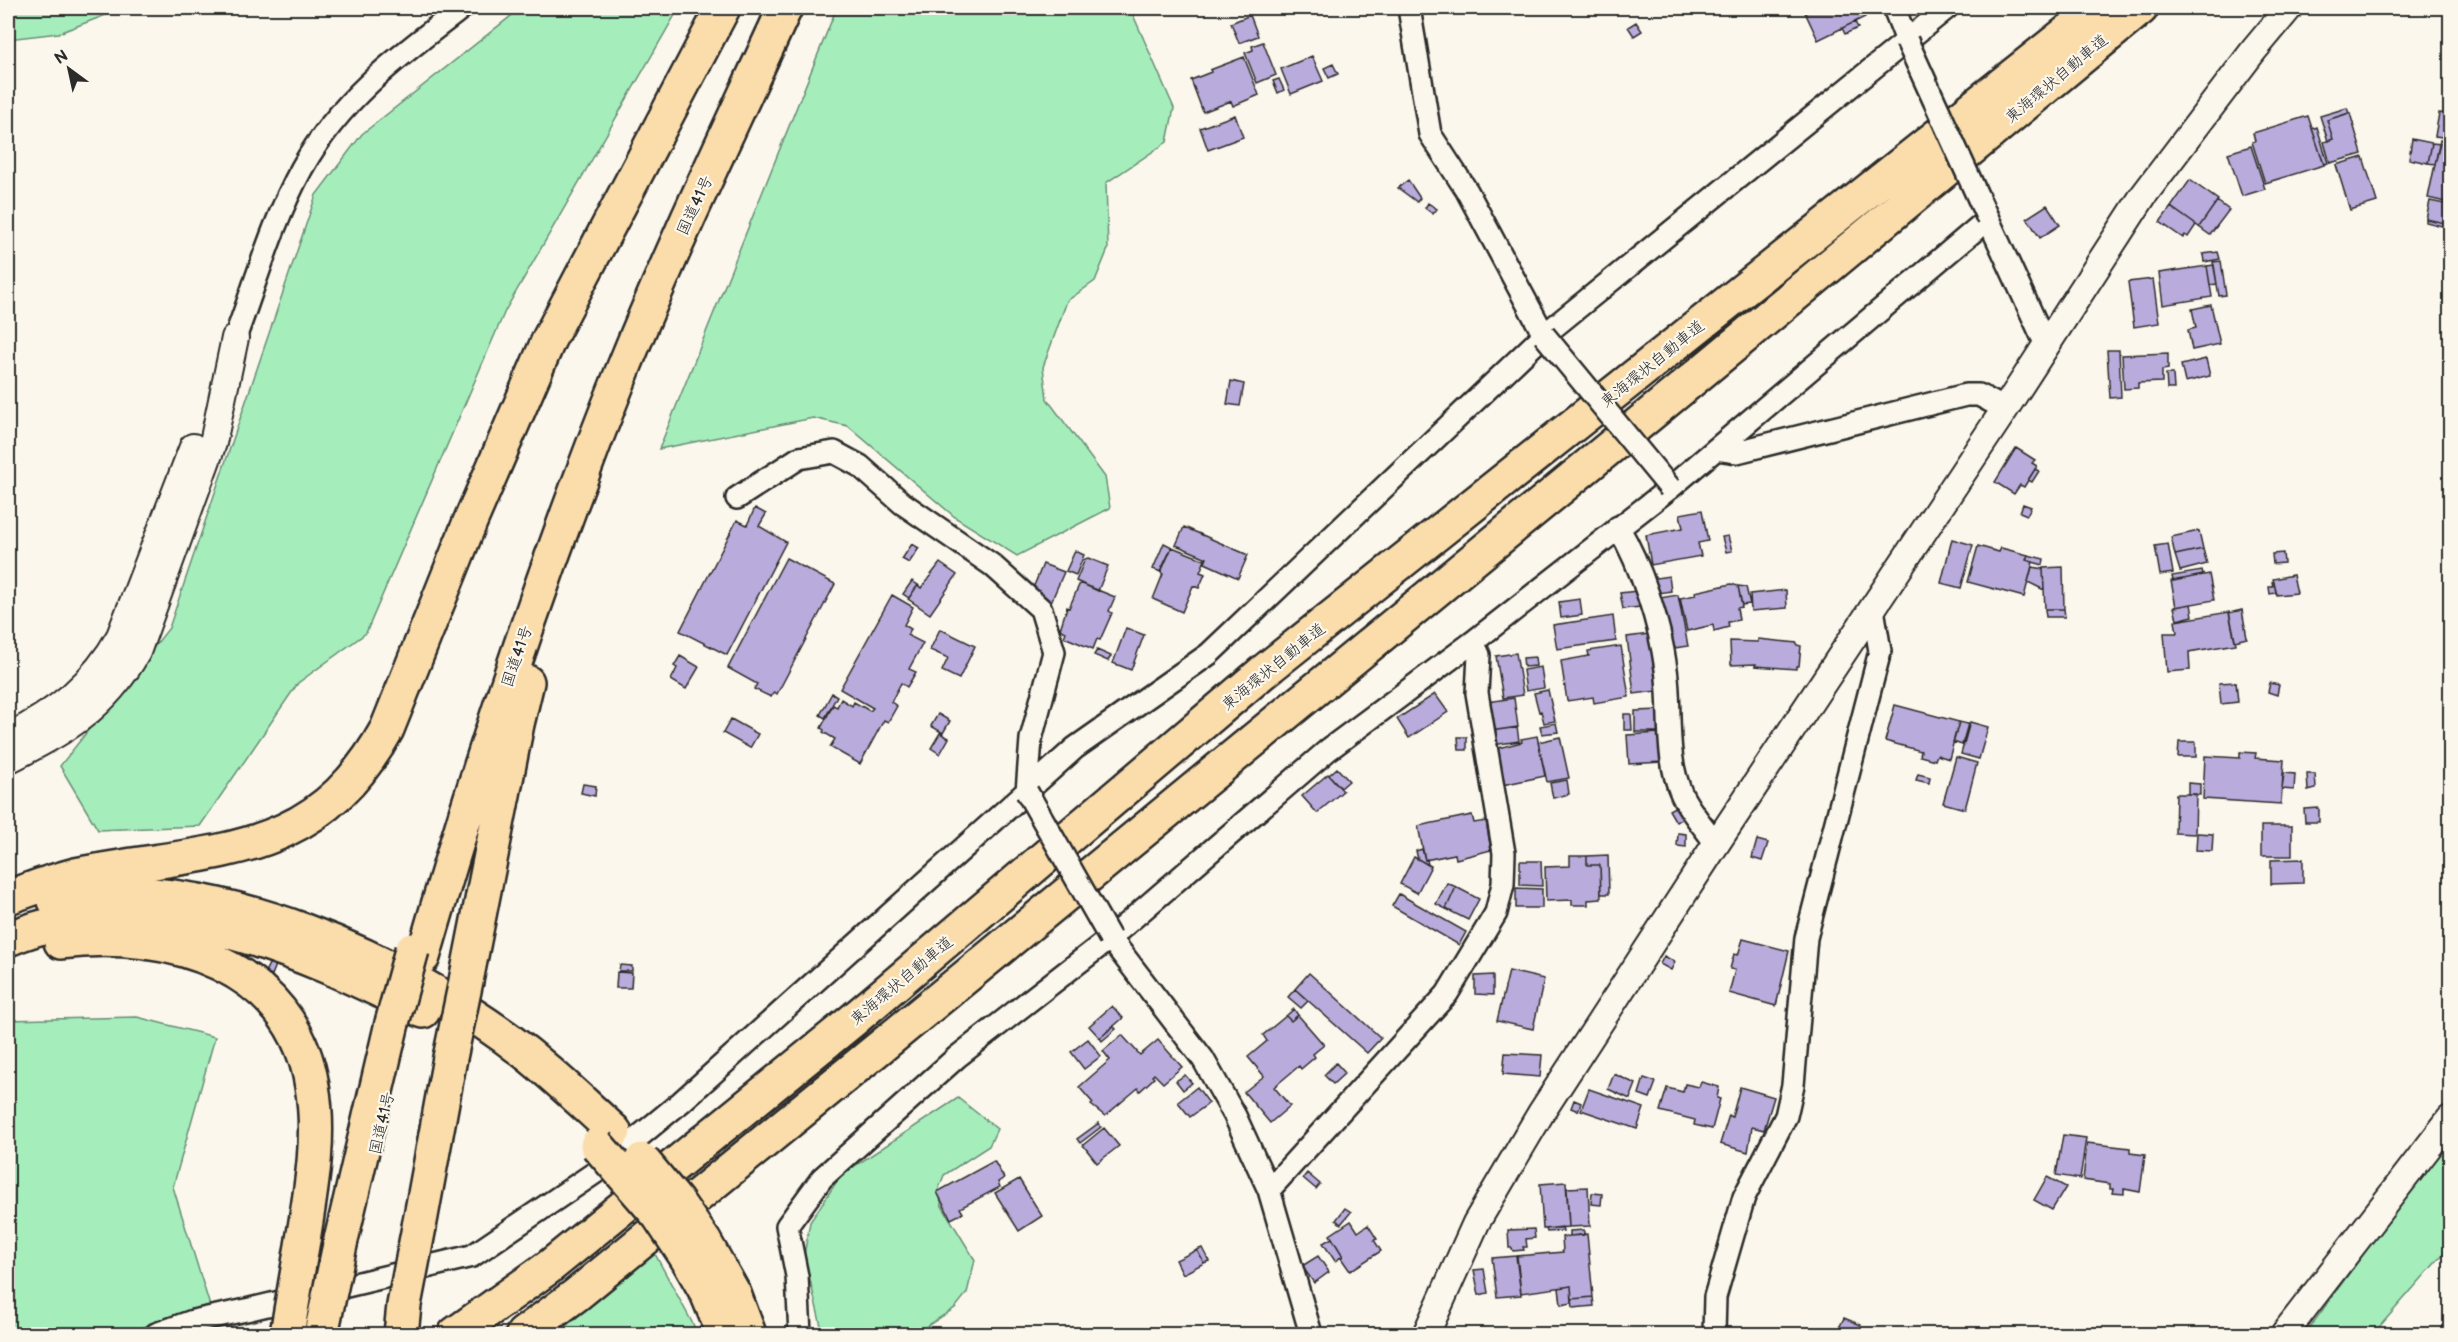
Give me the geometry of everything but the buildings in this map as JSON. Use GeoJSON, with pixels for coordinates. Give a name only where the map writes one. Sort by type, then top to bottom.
{"type":"FeatureCollection","features":[{"type":"Feature","properties":{"kind":"highway"},"geometry":{"type":"LineString","coordinates":[[8,897],[78,874],[198,855],[261,840],[288,830],[314,815],[358,775],[387,729],[470,522],[549,339],[723,8]]}},
{"type":"Feature","properties":{"kind":"highway","name":"国道41号"},"geometry":{"type":"LineString","coordinates":[[321,1335],[347,1241],[417,954],[484,714],[540,547],[610,368],[659,253],[772,8]]}},
{"type":"Feature","properties":{"kind":"highway","name":"国道41号"},"geometry":{"type":"LineString","coordinates":[[417,954],[535,600],[623,371],[670,257],[785,8]]}},
{"type":"Feature","properties":{"kind":"highway","name":"東海環状自動車道"},"geometry":{"type":"LineString","coordinates":[[455,1335],[549,1267],[843,1029],[1263,672],[2098,8]]}},
{"type":"Feature","properties":{"kind":"highway","name":"東海環状自動車道"},"geometry":{"type":"LineString","coordinates":[[523,1335],[866,1059],[2141,8]]}},
{"type":"Feature","properties":{"kind":"highway"},"geometry":{"type":"LineString","coordinates":[[401,1335],[404,1305],[450,1058],[517,724],[530,669],[572,534],[614,419],[623,371]]}},
{"type":"Feature","properties":{"kind":"highway"},"geometry":{"type":"LineString","coordinates":[[8,916],[58,900],[95,894],[136,893],[184,898],[253,914],[310,932],[393,970],[488,1025],[526,1053],[605,1138]]}},
{"type":"Feature","properties":{"kind":"highway"},"geometry":{"type":"LineString","coordinates":[[8,939],[40,927],[68,921],[131,917],[193,923],[282,947],[331,966],[416,1008],[481,1046],[662,1183],[695,1249],[707,1293],[724,1335]]}},
{"type":"Feature","properties":{"kind":"highway"},"geometry":{"type":"LineString","coordinates":[[8,952],[68,941],[141,942],[200,954],[226,965],[249,979],[283,1016],[307,1061],[315,1114],[312,1185],[287,1335]]}},
{"type":"Feature","properties":{"kind":"highway","name":"国道41号"},"geometry":{"type":"LineString","coordinates":[[333,1335],[347,1241]]}},
{"type":"Feature","properties":{"kind":"highway"},"geometry":{"type":"LineString","coordinates":[[695,1249],[735,1294],[749,1335]]}},
{"type":"Feature","properties":{"kind":"street"},"geometry":{"type":"LineString","coordinates":[[8,737],[39,720],[75,694],[108,658],[120,636],[287,199],[320,140],[340,114],[385,67],[462,8]]}},
{"type":"Feature","properties":{"kind":"street"},"geometry":{"type":"LineString","coordinates":[[1409,8],[1430,134],[1467,191],[1544,335],[1670,488]]}},
{"type":"Feature","properties":{"kind":"street"},"geometry":{"type":"LineString","coordinates":[[1894,8],[2046,345]]}},
{"type":"Feature","properties":{"kind":"street"},"geometry":{"type":"LineString","coordinates":[[156,1335],[192,1321],[472,1256],[596,1172],[672,1109],[1075,748],[1209,654],[1544,335],[1947,8]]}},
{"type":"Feature","properties":{"kind":"street"},"geometry":{"type":"LineString","coordinates":[[1426,1335],[1476,1223],[1541,1113],[2143,196],[2254,50],[2289,8]]}},
{"type":"Feature","properties":{"kind":"street"},"geometry":{"type":"LineString","coordinates":[[800,1335],[797,1276],[787,1226],[822,1178],[957,1057],[1110,938],[1328,750],[1473,642],[1670,488],[1988,219]]}},
{"type":"Feature","properties":{"kind":"street"},"geometry":{"type":"LineString","coordinates":[[8,760],[84,716],[123,677],[137,652],[213,443],[235,338]]}},
{"type":"Feature","properties":{"kind":"street"},"geometry":{"type":"LineString","coordinates":[[1716,449],[1737,452],[1966,395],[1979,395],[2005,409]]}},
{"type":"Feature","properties":{"kind":"street"},"geometry":{"type":"LineString","coordinates":[[737,498],[799,458],[834,452],[860,466],[902,503],[992,565],[1041,609],[1054,652],[1031,739],[1027,792],[1110,938],[1203,1059],[1235,1116],[1269,1190],[1311,1335]]}},
{"type":"Feature","properties":{"kind":"street"},"geometry":{"type":"LineString","coordinates":[[1618,527],[1632,551],[1652,610],[1664,659],[1671,750],[1682,795],[1716,844]]}},
{"type":"Feature","properties":{"kind":"street"},"geometry":{"type":"LineString","coordinates":[[1714,1335],[1715,1297],[1744,1197],[1786,1116],[1793,1085],[1806,938],[1880,651],[1873,609]]}},
{"type":"Feature","properties":{"kind":"street"},"geometry":{"type":"LineString","coordinates":[[1269,1190],[1447,994],[1496,913],[1503,884],[1504,853],[1477,693],[1479,655],[1473,642]]}},
{"type":"Feature","properties":{"kind":"street"},"geometry":{"type":"LineString","coordinates":[[2284,1335],[2451,1119]]}},
{"type":"Feature","properties":{"kind":"green space"},"geometry":{"type":"Polygon","coordinates":[[[8,8],[124,8],[59,33],[8,39],[8,8]]]}},
{"type":"Feature","properties":{"kind":"green space"},"geometry":{"type":"Polygon","coordinates":[[[521,8],[679,8],[505,311],[366,633],[298,683],[200,826],[98,830],[60,766],[169,628],[316,195],[362,134],[521,8]]]}},
{"type":"Feature","properties":{"kind":"green space"},"geometry":{"type":"Polygon","coordinates":[[[839,8],[1130,8],[1174,108],[1167,142],[1106,183],[1108,249],[1095,281],[1067,301],[1043,367],[1047,399],[1105,477],[1110,508],[1017,556],[956,518],[848,426],[813,418],[659,449],[835,12],[839,8]]]}},
{"type":"Feature","properties":{"kind":"green space"},"geometry":{"type":"Polygon","coordinates":[[[137,1017],[215,1037],[173,1187],[210,1306],[122,1334],[8,1334],[8,1020],[137,1017]]]}},
{"type":"Feature","properties":{"kind":"green space"},"geometry":{"type":"Polygon","coordinates":[[[958,1098],[997,1129],[989,1146],[944,1175],[938,1191],[942,1206],[975,1260],[967,1293],[955,1308],[915,1334],[823,1334],[804,1255],[810,1222],[841,1175],[958,1098]]]}},
{"type":"Feature","properties":{"kind":"green space"},"geometry":{"type":"Polygon","coordinates":[[[2450,1135],[2450,1246],[2373,1334],[2305,1334],[2450,1135]]]}},
{"type":"Feature","properties":{"kind":"green space"},"geometry":{"type":"Polygon","coordinates":[[[655,1254],[694,1326],[696,1334],[556,1334],[655,1254]]]}}]}
